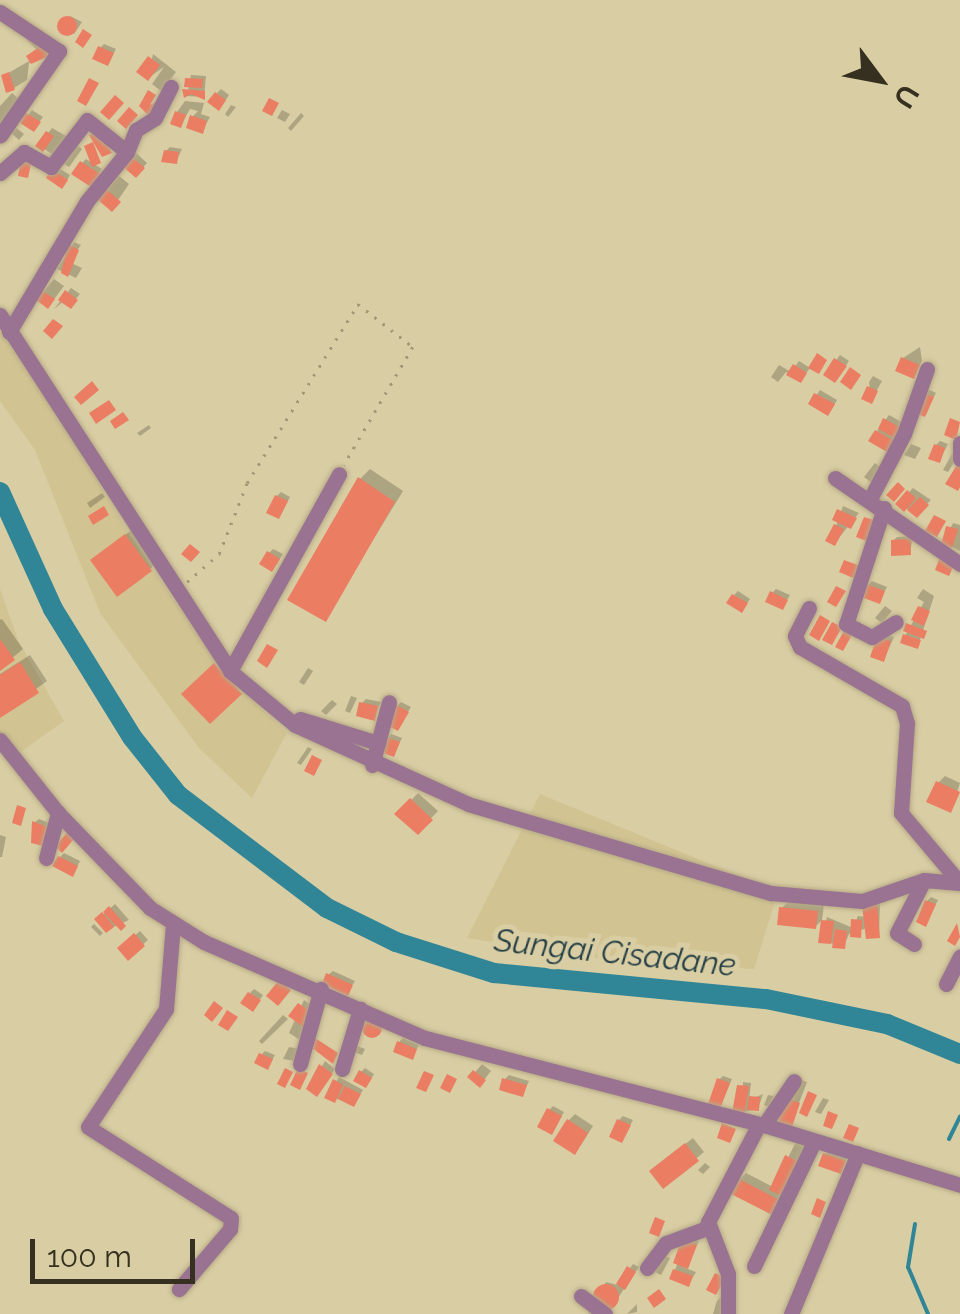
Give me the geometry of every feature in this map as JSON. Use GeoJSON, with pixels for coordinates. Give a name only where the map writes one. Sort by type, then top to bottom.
{"type":"FeatureCollection","features":[{"type":"Feature","properties":{"kind":"street"},"geometry":{"type":"LineString","coordinates":[[0,12],[59,51],[0,136]]}},
{"type":"Feature","properties":{"kind":"street"},"geometry":{"type":"LineString","coordinates":[[9,332],[86,202],[127,152],[171,87]]}},
{"type":"Feature","properties":{"kind":"street"},"geometry":{"type":"LineString","coordinates":[[0,173],[24,152],[55,164],[87,120],[127,152]]}},
{"type":"Feature","properties":{"kind":"street"},"geometry":{"type":"LineString","coordinates":[[0,315],[172,588],[230,671],[264,705],[372,765],[468,804],[771,893],[862,901],[924,880],[960,883],[901,813],[906,714],[800,647],[795,636],[809,608]]}},
{"type":"Feature","properties":{"kind":"street"},"geometry":{"type":"LineString","coordinates":[[896,622],[872,638],[846,624],[877,504],[927,369]]}},
{"type":"Feature","properties":{"kind":"street"},"geometry":{"type":"LineString","coordinates":[[960,442],[960,459]]}},
{"type":"Feature","properties":{"kind":"street"},"geometry":{"type":"LineString","coordinates":[[230,671],[339,474]]}},
{"type":"Feature","properties":{"kind":"street"},"geometry":{"type":"LineString","coordinates":[[836,478],[960,564]]}},
{"type":"Feature","properties":{"kind":"street"},"geometry":{"type":"LineString","coordinates":[[372,765],[389,702]]}},
{"type":"Feature","properties":{"kind":"street"},"geometry":{"type":"LineString","coordinates":[[264,705],[378,742]]}},
{"type":"Feature","properties":{"kind":"street"},"geometry":{"type":"LineString","coordinates":[[0,740],[58,812],[172,924],[425,1038],[762,1124],[960,1185]]}},
{"type":"Feature","properties":{"kind":"street"},"geometry":{"type":"LineString","coordinates":[[46,858],[58,812]]}},
{"type":"Feature","properties":{"kind":"street"},"geometry":{"type":"LineString","coordinates":[[914,944],[896,932],[924,880]]}},
{"type":"Feature","properties":{"kind":"street"},"geometry":{"type":"LineString","coordinates":[[172,924],[166,1009],[88,1127],[231,1218],[230,1229],[179,1290]]}},
{"type":"Feature","properties":{"kind":"street"},"geometry":{"type":"LineString","coordinates":[[946,984],[960,956]]}},
{"type":"Feature","properties":{"kind":"street"},"geometry":{"type":"LineString","coordinates":[[300,1064],[321,989]]}},
{"type":"Feature","properties":{"kind":"street"},"geometry":{"type":"LineString","coordinates":[[342,1069],[360,1008]]}},
{"type":"Feature","properties":{"kind":"street"},"geometry":{"type":"LineString","coordinates":[[647,1268],[666,1243],[708,1228],[762,1124],[794,1081]]}},
{"type":"Feature","properties":{"kind":"street"},"geometry":{"type":"LineString","coordinates":[[754,1266],[814,1142]]}},
{"type":"Feature","properties":{"kind":"street"},"geometry":{"type":"LineString","coordinates":[[791,1314],[858,1153]]}},
{"type":"Feature","properties":{"kind":"street"},"geometry":{"type":"LineString","coordinates":[[708,1228],[728,1271],[728,1314]]}},
{"type":"Feature","properties":{"kind":"street"},"geometry":{"type":"LineString","coordinates":[[582,1296],[605,1314]]}},
{"type":"Feature","properties":{"kind":"path"},"geometry":{"type":"LineString","coordinates":[[172,588],[219,554],[247,483],[358,304],[412,347],[339,474]]}},
{"type":"Feature","properties":{"kind":"shaded area"},"geometry":{"type":"Polygon","coordinates":[[[0,319],[127,531],[223,673],[287,733],[252,798],[199,748],[100,613],[35,450],[0,401],[0,319]]]}},
{"type":"Feature","properties":{"kind":"shaded area"},"geometry":{"type":"Polygon","coordinates":[[[0,589],[18,640],[64,721],[11,759],[0,748],[0,589]]]}},
{"type":"Feature","properties":{"kind":"shaded area"},"geometry":{"type":"Polygon","coordinates":[[[540,794],[778,892],[754,969],[615,961],[467,938],[540,794]]]}},
{"type":"Feature","properties":{"kind":"building"},"geometry":{"type":"Polygon","coordinates":[[[67,16],[77,26],[67,36],[57,26],[67,16]]]}},
{"type":"Feature","properties":{"kind":"building"},"geometry":{"type":"Polygon","coordinates":[[[83,29],[92,35],[83,48],[75,42],[83,29]]]}},
{"type":"Feature","properties":{"kind":"building"},"geometry":{"type":"Polygon","coordinates":[[[47,42],[54,54],[31,64],[26,56],[47,42]]]}},
{"type":"Feature","properties":{"kind":"building"},"geometry":{"type":"Polygon","coordinates":[[[98,46],[114,53],[108,66],[92,59],[98,46]]]}},
{"type":"Feature","properties":{"kind":"building"},"geometry":{"type":"Polygon","coordinates":[[[148,56],[160,65],[148,81],[136,72],[148,56]]]}},
{"type":"Feature","properties":{"kind":"building"},"geometry":{"type":"Polygon","coordinates":[[[9,72],[15,90],[6,93],[1,75],[9,72]]]}},
{"type":"Feature","properties":{"kind":"building"},"geometry":{"type":"Polygon","coordinates":[[[89,78],[99,83],[86,106],[77,101],[89,78]]]}},
{"type":"Feature","properties":{"kind":"building"},"geometry":{"type":"Polygon","coordinates":[[[185,78],[203,79],[202,88],[184,87],[185,78]]]}},
{"type":"Feature","properties":{"kind":"building"},"geometry":{"type":"Polygon","coordinates":[[[182,89],[205,91],[205,100],[191,94],[184,98],[182,89]]]}},
{"type":"Feature","properties":{"kind":"building"},"geometry":{"type":"Polygon","coordinates":[[[148,90],[156,95],[150,105],[160,100],[150,117],[139,106],[148,90]]]}},
{"type":"Feature","properties":{"kind":"building"},"geometry":{"type":"Polygon","coordinates":[[[215,92],[226,100],[219,111],[207,102],[215,92]]]}},
{"type":"Feature","properties":{"kind":"building"},"geometry":{"type":"Polygon","coordinates":[[[115,95],[124,103],[109,120],[100,112],[115,95]]]}},
{"type":"Feature","properties":{"kind":"building"},"geometry":{"type":"Polygon","coordinates":[[[269,98],[279,103],[272,116],[262,111],[269,98]]]}},
{"type":"Feature","properties":{"kind":"building"},"geometry":{"type":"Polygon","coordinates":[[[129,107],[138,115],[126,129],[117,121],[129,107]]]}},
{"type":"Feature","properties":{"kind":"building"},"geometry":{"type":"Polygon","coordinates":[[[175,111],[186,115],[181,128],[170,124],[175,111]]]}},
{"type":"Feature","properties":{"kind":"building"},"geometry":{"type":"Polygon","coordinates":[[[26,113],[41,122],[34,132],[20,123],[26,113]]]}},
{"type":"Feature","properties":{"kind":"building"},"geometry":{"type":"Polygon","coordinates":[[[190,115],[207,121],[203,134],[186,128],[190,115]]]}},
{"type":"Feature","properties":{"kind":"building"},"geometry":{"type":"Polygon","coordinates":[[[46,131],[54,136],[43,152],[35,146],[46,131]]]}},
{"type":"Feature","properties":{"kind":"building"},"geometry":{"type":"Polygon","coordinates":[[[100,131],[112,153],[102,157],[89,135],[100,131]]]}},
{"type":"Feature","properties":{"kind":"building"},"geometry":{"type":"Polygon","coordinates":[[[93,142],[101,163],[92,167],[84,146],[93,142]]]}},
{"type":"Feature","properties":{"kind":"building"},"geometry":{"type":"Polygon","coordinates":[[[164,150],[179,152],[177,164],[161,162],[164,150]]]}},
{"type":"Feature","properties":{"kind":"building"},"geometry":{"type":"Polygon","coordinates":[[[22,156],[32,159],[28,178],[18,176],[22,156]]]}},
{"type":"Feature","properties":{"kind":"building"},"geometry":{"type":"Polygon","coordinates":[[[130,156],[145,168],[136,178],[122,166],[130,156]]]}},
{"type":"Feature","properties":{"kind":"building"},"geometry":{"type":"Polygon","coordinates":[[[80,161],[100,174],[91,187],[71,174],[80,161]]]}},
{"type":"Feature","properties":{"kind":"building"},"geometry":{"type":"Polygon","coordinates":[[[51,169],[68,180],[62,189],[46,178],[51,169]]]}},
{"type":"Feature","properties":{"kind":"building"},"geometry":{"type":"Polygon","coordinates":[[[106,189],[121,202],[112,212],[97,199],[106,189]]]}},
{"type":"Feature","properties":{"kind":"building"},"geometry":{"type":"Polygon","coordinates":[[[68,244],[79,250],[68,277],[61,273],[68,244]]]}},
{"type":"Feature","properties":{"kind":"building"},"geometry":{"type":"Polygon","coordinates":[[[41,290],[55,299],[48,309],[35,299],[41,290]]]}},
{"type":"Feature","properties":{"kind":"building"},"geometry":{"type":"Polygon","coordinates":[[[65,290],[78,300],[71,309],[58,300],[65,290]]]}},
{"type":"Feature","properties":{"kind":"building"},"geometry":{"type":"Polygon","coordinates":[[[53,319],[63,326],[52,339],[43,331],[53,319]]]}},
{"type":"Feature","properties":{"kind":"building"},"geometry":{"type":"Polygon","coordinates":[[[817,353],[827,360],[819,374],[808,368],[817,353]]]}},
{"type":"Feature","properties":{"kind":"building"},"geometry":{"type":"Polygon","coordinates":[[[901,357],[920,365],[914,379],[895,371],[901,357]]]}},
{"type":"Feature","properties":{"kind":"building"},"geometry":{"type":"Polygon","coordinates":[[[834,358],[847,366],[835,383],[823,375],[834,358]]]}},
{"type":"Feature","properties":{"kind":"building"},"geometry":{"type":"Polygon","coordinates":[[[793,364],[807,373],[801,383],[786,375],[793,364]]]}},
{"type":"Feature","properties":{"kind":"building"},"geometry":{"type":"Polygon","coordinates":[[[850,367],[861,375],[851,390],[840,382],[850,367]]]}},
{"type":"Feature","properties":{"kind":"building"},"geometry":{"type":"Polygon","coordinates":[[[92,381],[99,390],[81,405],[74,397],[92,381]]]}},
{"type":"Feature","properties":{"kind":"building"},"geometry":{"type":"Polygon","coordinates":[[[867,386],[878,391],[872,404],[861,399],[867,386]]]}},
{"type":"Feature","properties":{"kind":"building"},"geometry":{"type":"Polygon","coordinates":[[[922,392],[934,397],[925,417],[913,412],[922,392]]]}},
{"type":"Feature","properties":{"kind":"building"},"geometry":{"type":"Polygon","coordinates":[[[814,393],[835,404],[828,416],[808,404],[814,393]]]}},
{"type":"Feature","properties":{"kind":"building"},"geometry":{"type":"Polygon","coordinates":[[[109,400],[116,410],[96,424],[89,413],[109,400]]]}},
{"type":"Feature","properties":{"kind":"building"},"geometry":{"type":"Polygon","coordinates":[[[123,412],[129,420],[115,429],[110,421],[123,412]]]}},
{"type":"Feature","properties":{"kind":"building"},"geometry":{"type":"Polygon","coordinates":[[[883,418],[903,429],[897,439],[878,429],[883,418]]]}},
{"type":"Feature","properties":{"kind":"building"},"geometry":{"type":"Polygon","coordinates":[[[950,418],[960,422],[956,440],[944,435],[950,418]]]}},
{"type":"Feature","properties":{"kind":"building"},"geometry":{"type":"Polygon","coordinates":[[[875,430],[894,441],[887,452],[868,441],[875,430]]]}},
{"type":"Feature","properties":{"kind":"building"},"geometry":{"type":"Polygon","coordinates":[[[934,444],[945,448],[940,463],[928,459],[934,444]]]}},
{"type":"Feature","properties":{"kind":"building"},"geometry":{"type":"Polygon","coordinates":[[[960,460],[960,487],[958,491],[945,484],[960,460]]]}},
{"type":"Feature","properties":{"kind":"building"},"geometry":{"type":"Polygon","coordinates":[[[358,477],[395,502],[326,622],[287,600],[358,477]]]}},
{"type":"Feature","properties":{"kind":"building"},"geometry":{"type":"Polygon","coordinates":[[[898,482],[905,489],[894,502],[886,495],[898,482]]]}},
{"type":"Feature","properties":{"kind":"building"},"geometry":{"type":"Polygon","coordinates":[[[907,490],[916,498],[904,512],[895,504],[907,490]]]}},
{"type":"Feature","properties":{"kind":"building"},"geometry":{"type":"Polygon","coordinates":[[[275,495],[288,501],[279,519],[266,513],[275,495]]]}},
{"type":"Feature","properties":{"kind":"building"},"geometry":{"type":"Polygon","coordinates":[[[920,497],[929,505],[917,518],[907,510],[920,497]]]}},
{"type":"Feature","properties":{"kind":"building"},"geometry":{"type":"Polygon","coordinates":[[[104,506],[109,515],[93,525],[88,516],[104,506]]]}},
{"type":"Feature","properties":{"kind":"building"},"geometry":{"type":"Polygon","coordinates":[[[837,509],[857,518],[851,529],[832,520],[837,509]]]}},
{"type":"Feature","properties":{"kind":"building"},"geometry":{"type":"Polygon","coordinates":[[[934,515],[946,521],[937,537],[925,531],[934,515]]]}},
{"type":"Feature","properties":{"kind":"building"},"geometry":{"type":"Polygon","coordinates":[[[864,517],[877,521],[869,542],[856,537],[864,517]]]}},
{"type":"Feature","properties":{"kind":"building"},"geometry":{"type":"Polygon","coordinates":[[[834,524],[844,529],[835,546],[825,541],[834,524]]]}},
{"type":"Feature","properties":{"kind":"building"},"geometry":{"type":"Polygon","coordinates":[[[946,526],[958,529],[952,548],[941,545],[946,526]]]}},
{"type":"Feature","properties":{"kind":"building"},"geometry":{"type":"Polygon","coordinates":[[[125,534],[152,571],[117,597],[90,560],[125,534]]]}},
{"type":"Feature","properties":{"kind":"building"},"geometry":{"type":"Polygon","coordinates":[[[910,539],[911,555],[891,556],[891,540],[910,539]]]}},
{"type":"Feature","properties":{"kind":"building"},"geometry":{"type":"Polygon","coordinates":[[[190,544],[200,552],[191,562],[181,554],[190,544]]]}},
{"type":"Feature","properties":{"kind":"building"},"geometry":{"type":"Polygon","coordinates":[[[267,551],[280,559],[272,572],[259,564],[267,551]]]}},
{"type":"Feature","properties":{"kind":"building"},"geometry":{"type":"Polygon","coordinates":[[[940,557],[955,563],[949,576],[935,570],[940,557]]]}},
{"type":"Feature","properties":{"kind":"building"},"geometry":{"type":"Polygon","coordinates":[[[844,560],[863,567],[858,580],[839,572],[844,560]]]}},
{"type":"Feature","properties":{"kind":"building"},"geometry":{"type":"Polygon","coordinates":[[[866,584],[885,591],[880,604],[861,597],[866,584]]]}},
{"type":"Feature","properties":{"kind":"building"},"geometry":{"type":"Polygon","coordinates":[[[836,586],[846,591],[836,607],[827,602],[836,586]]]}},
{"type":"Feature","properties":{"kind":"building"},"geometry":{"type":"Polygon","coordinates":[[[770,591],[788,600],[783,610],[765,602],[770,591]]]}},
{"type":"Feature","properties":{"kind":"building"},"geometry":{"type":"Polygon","coordinates":[[[732,594],[748,603],[742,613],[726,603],[732,594]]]}},
{"type":"Feature","properties":{"kind":"building"},"geometry":{"type":"Polygon","coordinates":[[[918,606],[930,611],[924,626],[911,620],[918,606]]]}},
{"type":"Feature","properties":{"kind":"building"},"geometry":{"type":"Polygon","coordinates":[[[820,615],[830,621],[819,641],[809,635],[820,615]]]}},
{"type":"Feature","properties":{"kind":"building"},"geometry":{"type":"Polygon","coordinates":[[[832,622],[842,627],[832,645],[822,640],[832,622]]]}},
{"type":"Feature","properties":{"kind":"building"},"geometry":{"type":"Polygon","coordinates":[[[906,623],[927,631],[924,639],[903,631],[906,623]]]}},
{"type":"Feature","properties":{"kind":"building"},"geometry":{"type":"Polygon","coordinates":[[[845,629],[853,633],[843,651],[835,647],[845,629]]]}},
{"type":"Feature","properties":{"kind":"building"},"geometry":{"type":"Polygon","coordinates":[[[903,634],[921,640],[918,649],[900,643],[903,634]]]}},
{"type":"Feature","properties":{"kind":"building"},"geometry":{"type":"Polygon","coordinates":[[[877,637],[891,641],[884,662],[870,657],[877,637]]]}},
{"type":"Feature","properties":{"kind":"building"},"geometry":{"type":"Polygon","coordinates":[[[0,639],[15,660],[0,671],[0,639]]]}},
{"type":"Feature","properties":{"kind":"building"},"geometry":{"type":"Polygon","coordinates":[[[267,644],[278,650],[267,668],[257,661],[267,644]]]}},
{"type":"Feature","properties":{"kind":"building"},"geometry":{"type":"Polygon","coordinates":[[[20,662],[39,693],[0,718],[0,675],[20,662]]]}},
{"type":"Feature","properties":{"kind":"building"},"geometry":{"type":"Polygon","coordinates":[[[214,663],[242,694],[210,724],[181,694],[214,663]]]}},
{"type":"Feature","properties":{"kind":"building"},"geometry":{"type":"Polygon","coordinates":[[[359,702],[378,706],[375,721],[356,716],[359,702]]]}},
{"type":"Feature","properties":{"kind":"building"},"geometry":{"type":"Polygon","coordinates":[[[395,704],[409,712],[398,731],[385,724],[395,704]]]}},
{"type":"Feature","properties":{"kind":"building"},"geometry":{"type":"Polygon","coordinates":[[[385,737],[400,742],[394,757],[380,752],[385,737]]]}},
{"type":"Feature","properties":{"kind":"building"},"geometry":{"type":"Polygon","coordinates":[[[312,755],[322,760],[314,776],[304,771],[312,755]]]}},
{"type":"Feature","properties":{"kind":"building"},"geometry":{"type":"Polygon","coordinates":[[[936,781],[960,792],[951,813],[926,802],[936,781]]]}},
{"type":"Feature","properties":{"kind":"building"},"geometry":{"type":"Polygon","coordinates":[[[410,798],[433,820],[418,835],[394,814],[410,798]]]}},
{"type":"Feature","properties":{"kind":"building"},"geometry":{"type":"Polygon","coordinates":[[[17,805],[26,808],[21,826],[12,823],[17,805]]]}},
{"type":"Feature","properties":{"kind":"building"},"geometry":{"type":"Polygon","coordinates":[[[32,821],[50,828],[43,846],[31,843],[32,821]]]}},
{"type":"Feature","properties":{"kind":"building"},"geometry":{"type":"Polygon","coordinates":[[[67,833],[74,839],[62,853],[55,846],[67,833]]]}},
{"type":"Feature","properties":{"kind":"building"},"geometry":{"type":"Polygon","coordinates":[[[58,856],[78,866],[73,877],[52,866],[58,856]]]}},
{"type":"Feature","properties":{"kind":"building"},"geometry":{"type":"Polygon","coordinates":[[[925,900],[936,904],[926,927],[916,922],[925,900]]]}},
{"type":"Feature","properties":{"kind":"building"},"geometry":{"type":"Polygon","coordinates":[[[877,904],[880,938],[866,939],[862,905],[877,904]]]}},
{"type":"Feature","properties":{"kind":"building"},"geometry":{"type":"Polygon","coordinates":[[[109,906],[126,926],[121,931],[103,912],[109,906]]]}},
{"type":"Feature","properties":{"kind":"building"},"geometry":{"type":"Polygon","coordinates":[[[779,907],[818,911],[816,929],[777,925],[779,907]]]}},
{"type":"Feature","properties":{"kind":"building"},"geometry":{"type":"Polygon","coordinates":[[[102,912],[114,927],[106,933],[94,919],[102,912]]]}},
{"type":"Feature","properties":{"kind":"building"},"geometry":{"type":"Polygon","coordinates":[[[851,919],[862,920],[861,938],[850,937],[851,919]]]}},
{"type":"Feature","properties":{"kind":"building"},"geometry":{"type":"Polygon","coordinates":[[[821,920],[834,921],[831,944],[818,943],[821,920]]]}},
{"type":"Feature","properties":{"kind":"building"},"geometry":{"type":"Polygon","coordinates":[[[957,923],[960,937],[955,946],[947,941],[957,923]]]}},
{"type":"Feature","properties":{"kind":"building"},"geometry":{"type":"Polygon","coordinates":[[[835,929],[847,931],[845,949],[832,948],[835,929]]]}},
{"type":"Feature","properties":{"kind":"building"},"geometry":{"type":"Polygon","coordinates":[[[134,933],[145,946],[128,961],[117,948],[134,933]]]}},
{"type":"Feature","properties":{"kind":"building"},"geometry":{"type":"Polygon","coordinates":[[[326,973],[353,985],[348,996],[322,984],[326,973]]]}},
{"type":"Feature","properties":{"kind":"building"},"geometry":{"type":"Polygon","coordinates":[[[279,980],[291,990],[278,1006],[266,996],[279,980]]]}},
{"type":"Feature","properties":{"kind":"building"},"geometry":{"type":"Polygon","coordinates":[[[248,992],[261,1000],[253,1012],[240,1003],[248,992]]]}},
{"type":"Feature","properties":{"kind":"building"},"geometry":{"type":"Polygon","coordinates":[[[214,1001],[223,1008],[212,1022],[204,1015],[214,1001]]]}},
{"type":"Feature","properties":{"kind":"building"},"geometry":{"type":"Polygon","coordinates":[[[298,1003],[314,1014],[305,1028],[288,1016],[298,1003]]]}},
{"type":"Feature","properties":{"kind":"building"},"geometry":{"type":"Polygon","coordinates":[[[227,1010],[238,1017],[228,1031],[218,1025],[227,1010]]]}},
{"type":"Feature","properties":{"kind":"building"},"geometry":{"type":"Polygon","coordinates":[[[372,1018],[382,1028],[372,1038],[362,1028],[372,1018]]]}},
{"type":"Feature","properties":{"kind":"building"},"geometry":{"type":"Polygon","coordinates":[[[312,1036],[338,1053],[333,1064],[307,1044],[312,1036]]]}},
{"type":"Feature","properties":{"kind":"building"},"geometry":{"type":"Polygon","coordinates":[[[397,1041],[417,1049],[413,1060],[393,1052],[397,1041]]]}},
{"type":"Feature","properties":{"kind":"building"},"geometry":{"type":"Polygon","coordinates":[[[259,1053],[273,1059],[268,1070],[254,1063],[259,1053]]]}},
{"type":"Feature","properties":{"kind":"building"},"geometry":{"type":"Polygon","coordinates":[[[319,1064],[333,1074],[317,1097],[306,1089],[319,1064]]]}},
{"type":"Feature","properties":{"kind":"building"},"geometry":{"type":"Polygon","coordinates":[[[285,1068],[293,1072],[285,1088],[277,1084],[285,1068]]]}},
{"type":"Feature","properties":{"kind":"building"},"geometry":{"type":"Polygon","coordinates":[[[298,1068],[308,1073],[300,1090],[290,1085],[298,1068]]]}},
{"type":"Feature","properties":{"kind":"building"},"geometry":{"type":"Polygon","coordinates":[[[359,1070],[372,1078],[366,1088],[353,1081],[359,1070]]]}},
{"type":"Feature","properties":{"kind":"building"},"geometry":{"type":"Polygon","coordinates":[[[473,1070],[486,1080],[480,1088],[467,1077],[473,1070]]]}},
{"type":"Feature","properties":{"kind":"building"},"geometry":{"type":"Polygon","coordinates":[[[424,1071],[434,1075],[426,1092],[416,1088],[424,1071]]]}},
{"type":"Feature","properties":{"kind":"building"},"geometry":{"type":"Polygon","coordinates":[[[447,1074],[457,1079],[450,1093],[440,1088],[447,1074]]]}},
{"type":"Feature","properties":{"kind":"building"},"geometry":{"type":"Polygon","coordinates":[[[502,1078],[527,1085],[523,1097],[499,1090],[502,1078]]]}},
{"type":"Feature","properties":{"kind":"building"},"geometry":{"type":"Polygon","coordinates":[[[717,1078],[730,1083],[720,1109],[708,1104],[717,1078]]]}},
{"type":"Feature","properties":{"kind":"building"},"geometry":{"type":"Polygon","coordinates":[[[333,1079],[343,1085],[335,1103],[324,1098],[333,1079]]]}},
{"type":"Feature","properties":{"kind":"building"},"geometry":{"type":"Polygon","coordinates":[[[737,1085],[749,1086],[744,1115],[732,1113],[737,1085]]]}},
{"type":"Feature","properties":{"kind":"building"},"geometry":{"type":"Polygon","coordinates":[[[345,1086],[361,1094],[354,1107],[338,1099],[345,1086]]]}},
{"type":"Feature","properties":{"kind":"building"},"geometry":{"type":"Polygon","coordinates":[[[808,1091],[817,1095],[807,1117],[799,1113],[808,1091]]]}},
{"type":"Feature","properties":{"kind":"building"},"geometry":{"type":"Polygon","coordinates":[[[749,1096],[760,1097],[759,1111],[747,1110],[749,1096]]]}},
{"type":"Feature","properties":{"kind":"building"},"geometry":{"type":"Polygon","coordinates":[[[786,1098],[800,1103],[792,1127],[777,1122],[786,1098]]]}},
{"type":"Feature","properties":{"kind":"building"},"geometry":{"type":"Polygon","coordinates":[[[547,1108],[562,1116],[552,1135],[537,1127],[547,1108]]]}},
{"type":"Feature","properties":{"kind":"building"},"geometry":{"type":"Polygon","coordinates":[[[828,1111],[838,1115],[832,1129],[823,1126],[828,1111]]]}},
{"type":"Feature","properties":{"kind":"building"},"geometry":{"type":"Polygon","coordinates":[[[567,1119],[588,1133],[575,1155],[553,1141],[567,1119]]]}},
{"type":"Feature","properties":{"kind":"building"},"geometry":{"type":"Polygon","coordinates":[[[617,1119],[631,1125],[622,1143],[609,1137],[617,1119]]]}},
{"type":"Feature","properties":{"kind":"building"},"geometry":{"type":"Polygon","coordinates":[[[722,1123],[736,1129],[730,1143],[717,1138],[722,1123]]]}},
{"type":"Feature","properties":{"kind":"building"},"geometry":{"type":"Polygon","coordinates":[[[849,1124],[859,1128],[853,1142],[843,1138],[849,1124]]]}},
{"type":"Feature","properties":{"kind":"building"},"geometry":{"type":"Polygon","coordinates":[[[685,1143],[699,1161],[663,1189],[649,1171],[685,1143]]]}},
{"type":"Feature","properties":{"kind":"building"},"geometry":{"type":"Polygon","coordinates":[[[823,1153],[846,1161],[841,1174],[818,1166],[823,1153]]]}},
{"type":"Feature","properties":{"kind":"building"},"geometry":{"type":"Polygon","coordinates":[[[785,1155],[801,1163],[785,1197],[769,1190],[785,1155]]]}},
{"type":"Feature","properties":{"kind":"building"},"geometry":{"type":"Polygon","coordinates":[[[737,1178],[783,1202],[776,1217],[729,1193],[737,1178]]]}},
{"type":"Feature","properties":{"kind":"building"},"geometry":{"type":"Polygon","coordinates":[[[817,1198],[826,1202],[820,1218],[811,1214],[817,1198]]]}},
{"type":"Feature","properties":{"kind":"building"},"geometry":{"type":"Polygon","coordinates":[[[655,1217],[665,1221],[659,1237],[649,1233],[655,1217]]]}},
{"type":"Feature","properties":{"kind":"building"},"geometry":{"type":"Polygon","coordinates":[[[682,1239],[697,1245],[688,1269],[673,1263],[682,1239]]]}},
{"type":"Feature","properties":{"kind":"building"},"geometry":{"type":"Polygon","coordinates":[[[627,1266],[636,1272],[625,1290],[616,1284],[627,1266]]]}},
{"type":"Feature","properties":{"kind":"building"},"geometry":{"type":"Polygon","coordinates":[[[673,1269],[693,1276],[689,1287],[669,1279],[673,1269]]]}},
{"type":"Feature","properties":{"kind":"building"},"geometry":{"type":"Polygon","coordinates":[[[715,1273],[725,1278],[716,1295],[706,1290],[715,1273]]]}},
{"type":"Feature","properties":{"kind":"building"},"geometry":{"type":"Polygon","coordinates":[[[606,1284],[615,1288],[619,1297],[615,1306],[606,1310],[597,1306],[593,1297],[597,1288],[606,1284]]]}},
{"type":"Feature","properties":{"kind":"building"},"geometry":{"type":"Polygon","coordinates":[[[659,1289],[666,1299],[654,1308],[647,1298],[659,1289]]]}},
{"type":"Feature","properties":{"kind":"waterway","name":"Sungai Cisadane"},"geometry":{"type":"LineString","coordinates":[[0,492],[53,609],[132,737],[178,795],[327,908],[396,942],[494,973],[766,999],[887,1024],[960,1054]]}},
{"type":"Feature","properties":{"kind":"waterway"},"geometry":{"type":"LineString","coordinates":[[949,1139],[960,1116]]}},
{"type":"Feature","properties":{"kind":"waterway"},"geometry":{"type":"LineString","coordinates":[[915,1224],[908,1267],[928,1314]]}}]}
